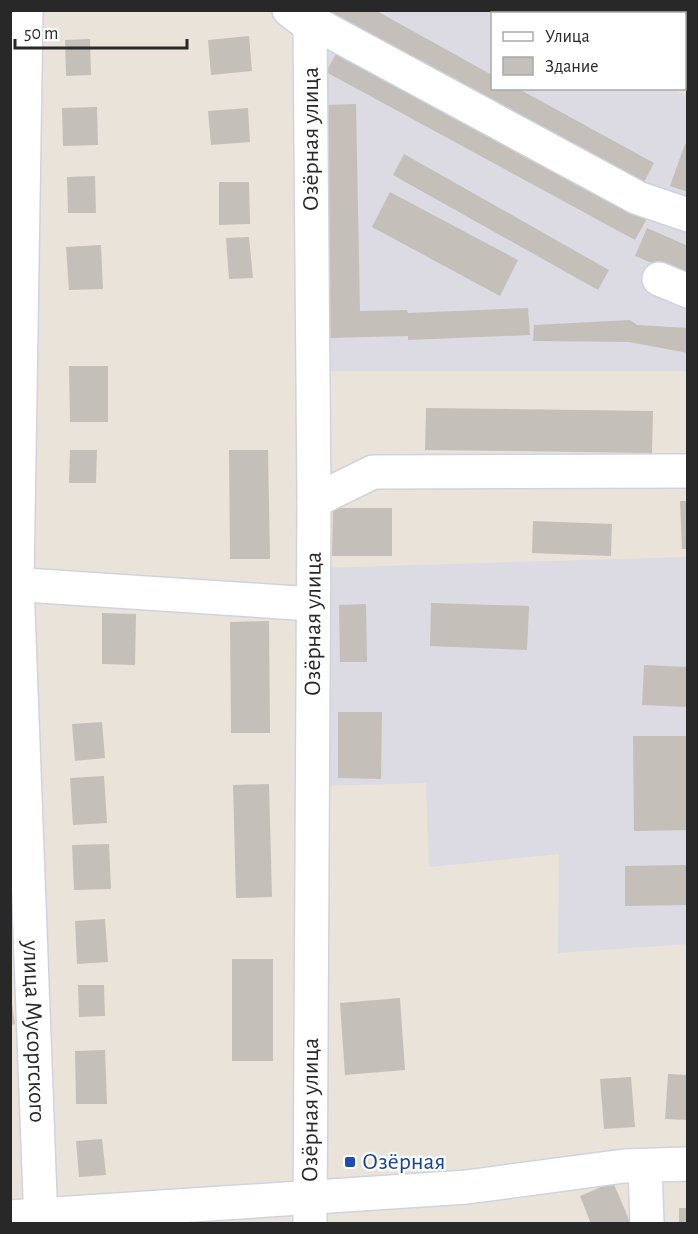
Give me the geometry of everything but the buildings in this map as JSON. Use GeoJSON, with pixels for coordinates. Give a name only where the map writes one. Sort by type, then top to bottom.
{"type":"FeatureCollection","features":[{"type":"Feature","properties":{"kind":"street","name":"улица Мусоргского"},"geometry":{"type":"LineString","coordinates":[[26,10],[14,584],[21,973],[31,1219]]}},
{"type":"Feature","properties":{"kind":"street"},"geometry":{"type":"LineString","coordinates":[[300,18],[320,26],[638,198],[687,215]]}},
{"type":"Feature","properties":{"kind":"street","name":"Озёрная улица"},"geometry":{"type":"LineString","coordinates":[[300,18],[314,501],[310,1211]]}},
{"type":"Feature","properties":{"kind":"street"},"geometry":{"type":"LineString","coordinates":[[314,501],[372,472],[687,471]]}},
{"type":"Feature","properties":{"kind":"street"},"geometry":{"type":"LineString","coordinates":[[14,584],[312,604]]}},
{"type":"Feature","properties":{"kind":"street"},"geometry":{"type":"LineString","coordinates":[[31,1219],[310,1211],[624,1166],[687,1164]]}},
{"type":"Feature","properties":{"kind":"street"},"geometry":{"type":"LineString","coordinates":[[645,1166],[647,1224]]}},
{"type":"Feature","properties":{"kind":"shaded area"},"geometry":{"type":"Polygon","coordinates":[[[319,11],[516,11],[519,12],[491,12],[491,90],[676,90],[687,96],[687,371],[318,371],[319,11]]]}},
{"type":"Feature","properties":{"kind":"shaded area"},"geometry":{"type":"Polygon","coordinates":[[[687,557],[687,944],[558,953],[559,854],[429,867],[426,783],[320,786],[320,568],[687,557]]]}},
{"type":"Feature","properties":{"kind":"place","name":"Озёрная"},"geometry":{"type":"Point","coordinates":[350,1162]}}]}
